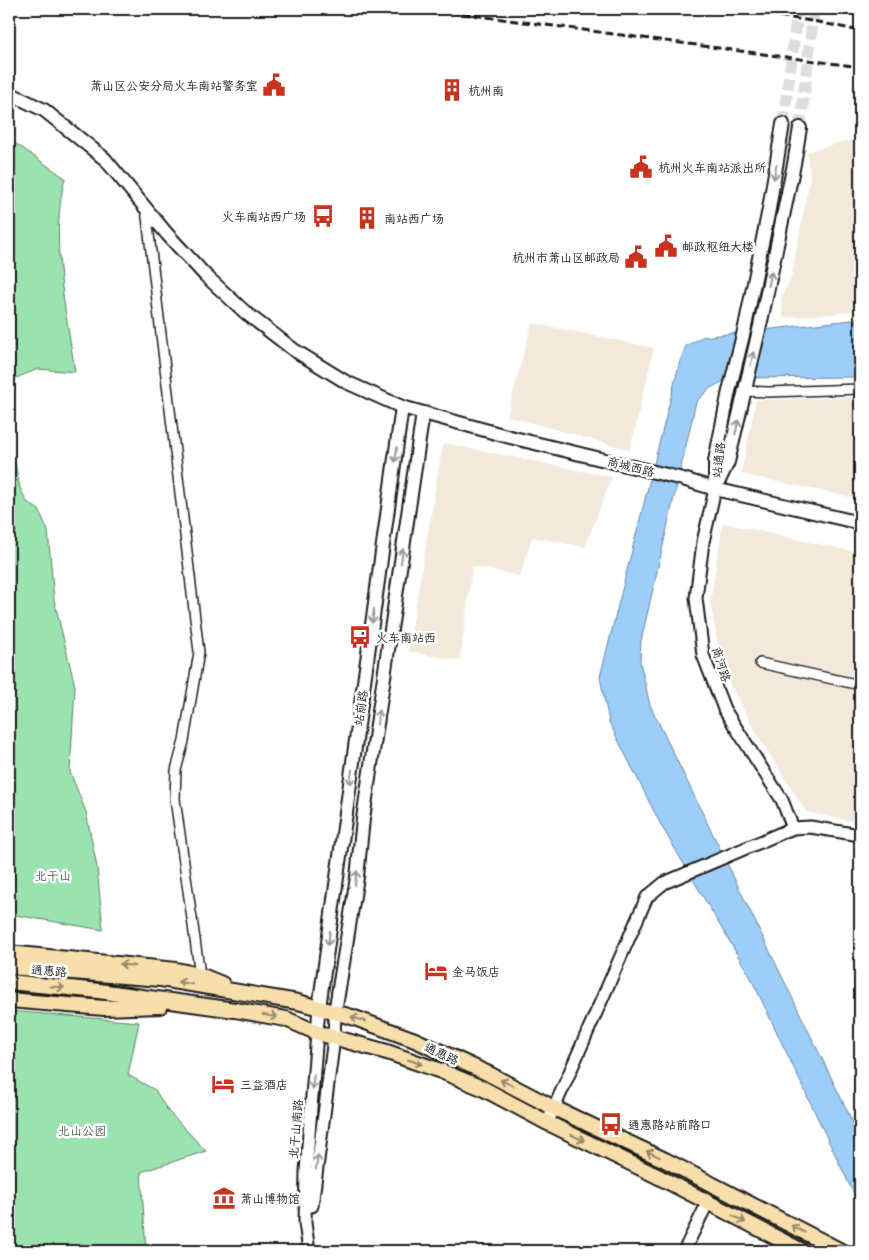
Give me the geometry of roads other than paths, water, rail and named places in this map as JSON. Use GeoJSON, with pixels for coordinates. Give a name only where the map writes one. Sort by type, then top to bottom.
{"type":"FeatureCollection","features":[{"type":"Feature","properties":{"kind":"main road","name":"商城西路"},"geometry":{"type":"LineString","coordinates":[[9,93],[44,110],[105,159],[167,234],[205,275],[246,313],[294,350],[346,382],[402,407],[510,437],[683,479],[715,490],[860,523]]}},
{"type":"Feature","properties":{"kind":"main road","name":"站通路"},"geometry":{"type":"LineString","coordinates":[[715,490],[715,461],[769,209],[783,124]]}},
{"type":"Feature","properties":{"kind":"main road","name":"站通路"},"geometry":{"type":"LineString","coordinates":[[715,490],[728,462],[745,391],[792,174],[800,128]]}},
{"type":"Feature","properties":{"kind":"main road","name":"站前路"},"geometry":{"type":"LineString","coordinates":[[319,1008],[402,407]]}},
{"type":"Feature","properties":{"kind":"main road"},"geometry":{"type":"LineString","coordinates":[[335,1013],[357,877],[363,819],[423,413]]}},
{"type":"Feature","properties":{"kind":"main road"},"geometry":{"type":"LineString","coordinates":[[9,953],[200,974],[240,993]]}},
{"type":"Feature","properties":{"kind":"main road","name":"通惠路"},"geometry":{"type":"LineString","coordinates":[[9,967],[162,979],[298,1002],[415,1040],[665,1160],[841,1251]]}},
{"type":"Feature","properties":{"kind":"main road","name":"通惠路"},"geometry":{"type":"LineString","coordinates":[[9,982],[99,991],[286,1019],[318,1034],[387,1052],[482,1088],[802,1251]]}},
{"type":"Feature","properties":{"kind":"main road"},"geometry":{"type":"LineString","coordinates":[[9,1000],[104,1008],[156,1006],[235,1010]]}},
{"type":"Feature","properties":{"kind":"street"},"geometry":{"type":"LineString","coordinates":[[146,209],[198,652],[184,741],[176,770],[175,799],[200,974]]}},
{"type":"Feature","properties":{"kind":"street"},"geometry":{"type":"LineString","coordinates":[[745,391],[860,389]]}},
{"type":"Feature","properties":{"kind":"street","name":"商河路"},"geometry":{"type":"LineString","coordinates":[[715,490],[703,542],[696,598],[703,656],[724,709],[782,800],[792,828]]}},
{"type":"Feature","properties":{"kind":"street"},"geometry":{"type":"LineString","coordinates":[[760,663],[860,685]]}},
{"type":"Feature","properties":{"kind":"street"},"geometry":{"type":"LineString","coordinates":[[548,1123],[648,897],[664,883],[792,828],[810,826],[860,835]]}},
{"type":"Feature","properties":{"kind":"street","name":"北干山南路"},"geometry":{"type":"LineString","coordinates":[[309,1248],[305,1223],[306,1172],[319,1008]]}},
{"type":"Feature","properties":{"kind":"street"},"geometry":{"type":"LineString","coordinates":[[309,1248],[314,1179],[334,1038],[335,1013]]}},
{"type":"Feature","properties":{"kind":"street"},"geometry":{"type":"LineString","coordinates":[[684,1251],[708,1202]]}},
{"type":"Feature","properties":{"kind":"water"},"geometry":{"type":"Polygon","coordinates":[[[860,319],[860,377],[729,378],[709,389],[696,402],[641,641],[640,662],[650,705],[860,1137],[860,1207],[751,978],[662,827],[609,722],[600,677],[680,361],[686,346],[702,337],[860,319]]]}},
{"type":"Feature","properties":{"kind":"tunnel"},"geometry":{"type":"LineString","coordinates":[[783,124],[798,9]]}},
{"type":"Feature","properties":{"kind":"tunnel"},"geometry":{"type":"LineString","coordinates":[[800,128],[814,9]]}},
{"type":"Feature","properties":{"kind":"railway"},"geometry":{"type":"LineString","coordinates":[[427,9],[860,67]]}},
{"type":"Feature","properties":{"kind":"railway"},"geometry":{"type":"LineString","coordinates":[[732,9],[818,22],[860,31]]}},
{"type":"Feature","properties":{"kind":"place","name":"萧山区公安分局火车南站警务室"},"geometry":{"type":"Point","coordinates":[274,85]}},
{"type":"Feature","properties":{"kind":"place","name":"杭州南"},"geometry":{"type":"Point","coordinates":[452,90]}},
{"type":"Feature","properties":{"kind":"place","name":"杭州火车南站派出所"},"geometry":{"type":"Point","coordinates":[641,167]}},
{"type":"Feature","properties":{"kind":"place","name":"火车南站西广场"},"geometry":{"type":"Point","coordinates":[323,216]}},
{"type":"Feature","properties":{"kind":"place","name":"南站西广场"},"geometry":{"type":"Point","coordinates":[367,218]}},
{"type":"Feature","properties":{"kind":"place","name":"邮政枢纽大楼"},"geometry":{"type":"Point","coordinates":[666,246]}},
{"type":"Feature","properties":{"kind":"place","name":"杭州市萧山区邮政局"},"geometry":{"type":"Point","coordinates":[636,257]}},
{"type":"Feature","properties":{"kind":"place","name":"火车南站西"},"geometry":{"type":"Point","coordinates":[360,637]}},
{"type":"Feature","properties":{"kind":"place","name":"金马饭店"},"geometry":{"type":"Point","coordinates":[436,971]}},
{"type":"Feature","properties":{"kind":"place","name":"三益酒店"},"geometry":{"type":"Point","coordinates":[223,1084]}},
{"type":"Feature","properties":{"kind":"place","name":"通惠路站前路口"},"geometry":{"type":"Point","coordinates":[611,1124]}},
{"type":"Feature","properties":{"kind":"place","name":"萧山博物馆"},"geometry":{"type":"Point","coordinates":[224,1198]}},
{"type":"Feature","properties":{"kind":"park label","name":"北干山"},"geometry":{"type":"Point","coordinates":[53,875]}},
{"type":"Feature","properties":{"kind":"park label","name":"北山公园"},"geometry":{"type":"Point","coordinates":[82,1130]}}]}
